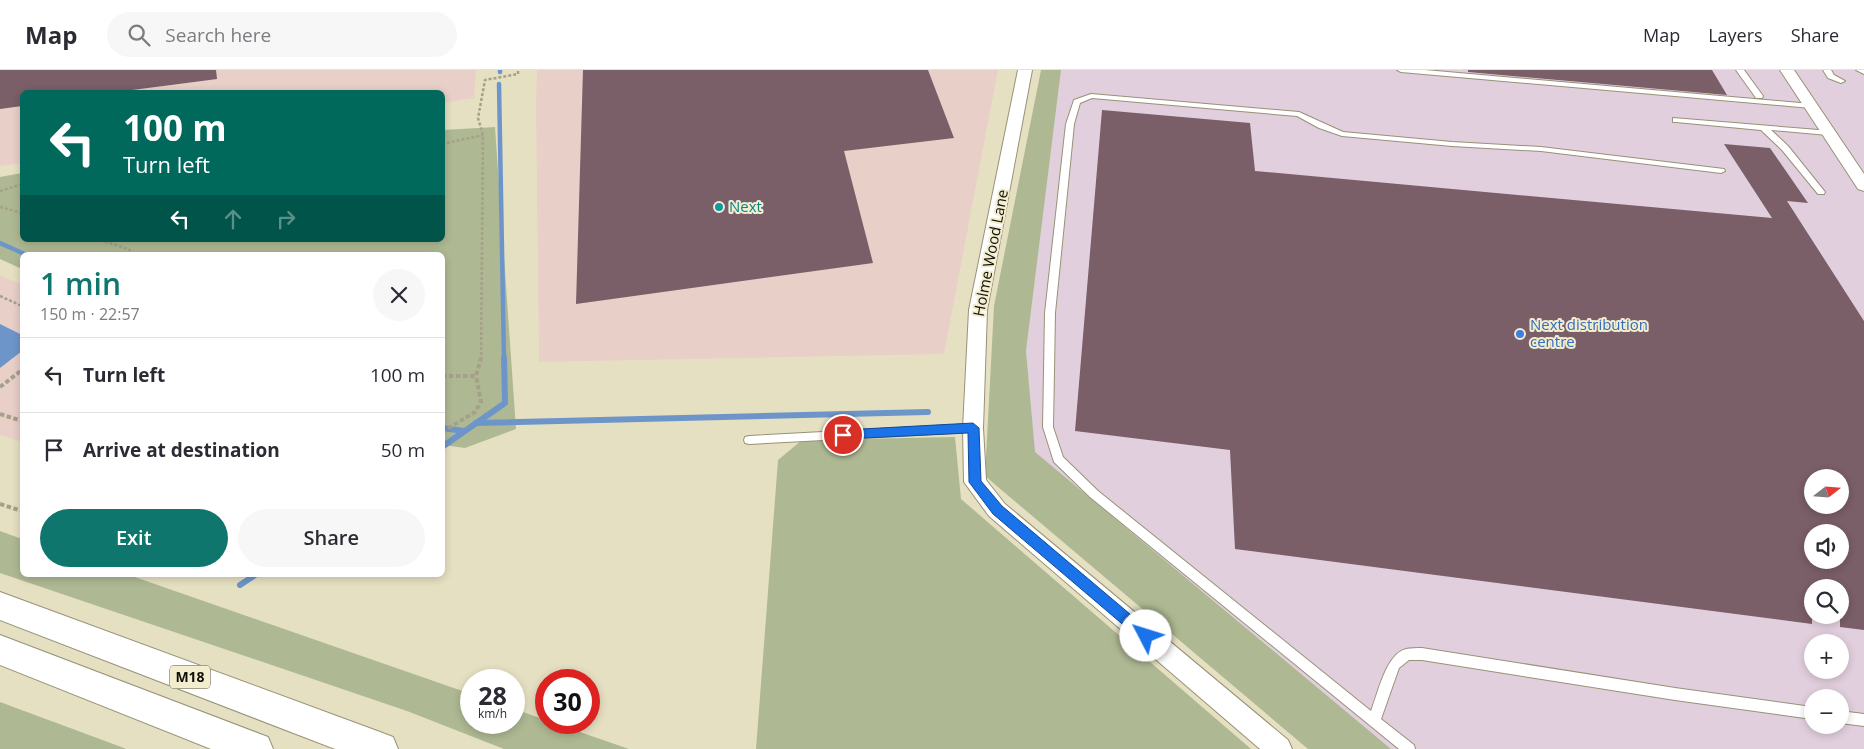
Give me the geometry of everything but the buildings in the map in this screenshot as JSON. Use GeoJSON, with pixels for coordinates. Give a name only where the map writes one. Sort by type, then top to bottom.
{"type":"FeatureCollection","features":[{"type":"Feature","properties":{"kind":"highway","name":"M18"},"geometry":{"type":"LineString","coordinates":[[0,606],[380,749]]}},
{"type":"Feature","properties":{"kind":"highway"},"geometry":{"type":"LineString","coordinates":[[0,650],[255,749]]}},
{"type":"Feature","properties":{"kind":"street","name":"Holme Wood Lane"},"geometry":{"type":"LineString","coordinates":[[1025,70],[978,310],[973,428],[975,482],[997,510],[1279,749]]}},
{"type":"Feature","properties":{"kind":"street"},"geometry":{"type":"LineString","coordinates":[[1787,70],[1864,186]]}},
{"type":"Feature","properties":{"kind":"lane"},"geometry":{"type":"LineString","coordinates":[[1402,70],[1811,106]]}},
{"type":"Feature","properties":{"kind":"lane"},"geometry":{"type":"LineString","coordinates":[[1740,70],[1758,96]]}},
{"type":"Feature","properties":{"kind":"lane"},"geometry":{"type":"LineString","coordinates":[[1826,70],[1831,76],[1841,81]]}},
{"type":"Feature","properties":{"kind":"lane"},"geometry":{"type":"LineString","coordinates":[[1860,70],[1864,72]]}},
{"type":"Feature","properties":{"kind":"lane"},"geometry":{"type":"LineString","coordinates":[[1410,749],[1094,494],[1058,459],[1048,427],[1050,312],[1070,124],[1077,102],[1091,96],[1283,112],[1299,114],[1342,134],[1452,144],[1541,149],[1721,171]]}},
{"type":"Feature","properties":{"kind":"lane"},"geometry":{"type":"LineString","coordinates":[[1676,120],[1828,133]]}},
{"type":"Feature","properties":{"kind":"lane"},"geometry":{"type":"LineString","coordinates":[[1764,127],[1785,148],[1821,192]]}},
{"type":"Feature","properties":{"kind":"lane"},"geometry":{"type":"LineString","coordinates":[[749,440],[973,428]]}},
{"type":"Feature","properties":{"kind":"lane"},"geometry":{"type":"LineString","coordinates":[[1374,721],[1394,665],[1407,654],[1422,654],[1675,694],[1804,712]]}},
{"type":"Feature","properties":{"kind":"lane"},"geometry":{"type":"LineString","coordinates":[[1849,718],[1864,720]]}},
{"type":"Feature","properties":{"kind":"path"},"geometry":{"type":"LineString","coordinates":[[445,430],[475,412],[481,402],[476,376],[482,356],[483,135],[478,118],[485,80],[518,74],[518,70]]}},
{"type":"Feature","properties":{"kind":"path"},"geometry":{"type":"LineString","coordinates":[[445,143],[483,135]]}},
{"type":"Feature","properties":{"kind":"path"},"geometry":{"type":"LineString","coordinates":[[0,191],[20,185]]}},
{"type":"Feature","properties":{"kind":"path"},"geometry":{"type":"LineString","coordinates":[[0,207],[20,212]]}},
{"type":"Feature","properties":{"kind":"path"},"geometry":{"type":"LineString","coordinates":[[106,242],[132,252]]}},
{"type":"Feature","properties":{"kind":"path"},"geometry":{"type":"LineString","coordinates":[[0,296],[20,305]]}},
{"type":"Feature","properties":{"kind":"path"},"geometry":{"type":"LineString","coordinates":[[0,387],[20,372]]}},
{"type":"Feature","properties":{"kind":"path"},"geometry":{"type":"LineString","coordinates":[[445,376],[476,376]]}},
{"type":"Feature","properties":{"kind":"path"},"geometry":{"type":"LineString","coordinates":[[0,414],[20,420]]}},
{"type":"Feature","properties":{"kind":"path"},"geometry":{"type":"LineString","coordinates":[[0,504],[20,510]]}},
{"type":"Feature","properties":{"kind":"shaded area"},"geometry":{"type":"Polygon","coordinates":[[[0,70],[476,70],[474,98],[445,103],[445,90],[20,90],[20,163],[0,166],[0,70]]]}},
{"type":"Feature","properties":{"kind":"shaded area"},"geometry":{"type":"Polygon","coordinates":[[[537,70],[998,70],[944,354],[539,362],[537,70]]]}},
{"type":"Feature","properties":{"kind":"shaded area"},"geometry":{"type":"Polygon","coordinates":[[[1061,70],[1864,70],[1864,749],[1391,749],[1034,452],[1026,351],[1061,70]]]}},
{"type":"Feature","properties":{"kind":"shaded area"},"geometry":{"type":"Polygon","coordinates":[[[0,275],[20,284],[20,441],[0,435],[0,275]]]}},
{"type":"Feature","properties":{"kind":"green space"},"geometry":{"type":"Polygon","coordinates":[[[1041,70],[1061,70],[1026,351],[1035,452],[1391,749],[1308,749],[985,476],[994,306],[1041,70]]]}},
{"type":"Feature","properties":{"kind":"green space"},"geometry":{"type":"Polygon","coordinates":[[[495,127],[516,429],[465,448],[445,445],[445,252],[20,252],[20,268],[0,259],[0,177],[20,173],[20,242],[445,242],[445,130],[495,127]]]}},
{"type":"Feature","properties":{"kind":"green space"},"geometry":{"type":"Polygon","coordinates":[[[955,437],[961,499],[1251,749],[756,749],[778,460],[802,440],[955,437]]]}},
{"type":"Feature","properties":{"kind":"green space"},"geometry":{"type":"Polygon","coordinates":[[[0,531],[20,538],[20,577],[135,577],[460,690],[460,732],[407,711],[0,573],[0,531]]]}},
{"type":"Feature","properties":{"kind":"green space"},"geometry":{"type":"Polygon","coordinates":[[[0,702],[124,748],[126,749],[0,749],[0,702]]]}},
{"type":"Feature","properties":{"kind":"green space"},"geometry":{"type":"Polygon","coordinates":[[[525,713],[535,716],[535,734],[586,734],[629,749],[504,749],[466,734],[525,734],[525,713]]]}},
{"type":"Feature","properties":{"kind":"water"},"geometry":{"type":"Polygon","coordinates":[[[0,324],[20,334],[20,353],[0,368],[0,324]]]}},
{"type":"Feature","properties":{"kind":"waterway"},"geometry":{"type":"LineString","coordinates":[[499,84],[504,360]]}},
{"type":"Feature","properties":{"kind":"waterway"},"geometry":{"type":"LineString","coordinates":[[0,243],[20,252]]}},
{"type":"Feature","properties":{"kind":"waterway"},"geometry":{"type":"LineString","coordinates":[[476,423],[505,403],[504,358]]}},
{"type":"Feature","properties":{"kind":"waterway"},"geometry":{"type":"LineString","coordinates":[[476,423],[928,412]]}},
{"type":"Feature","properties":{"kind":"waterway"},"geometry":{"type":"LineString","coordinates":[[445,445],[476,423]]}},
{"type":"Feature","properties":{"kind":"waterway"},"geometry":{"type":"LineString","coordinates":[[445,428],[464,431]]}},
{"type":"Feature","properties":{"kind":"waterway"},"geometry":{"type":"LineString","coordinates":[[240,585],[252,577]]}},
{"type":"Feature","properties":{"kind":"place","name":"Next"},"geometry":{"type":"Point","coordinates":[719,207]}},
{"type":"Feature","properties":{"kind":"place","name":"Next distribution centre"},"geometry":{"type":"Point","coordinates":[1520,334]}},
{"type":"Feature","properties":{"kind":"route"},"geometry":{"type":"LineString","coordinates":[[843,435],[973,428],[975,482],[997,510],[1146,636]]}}]}
